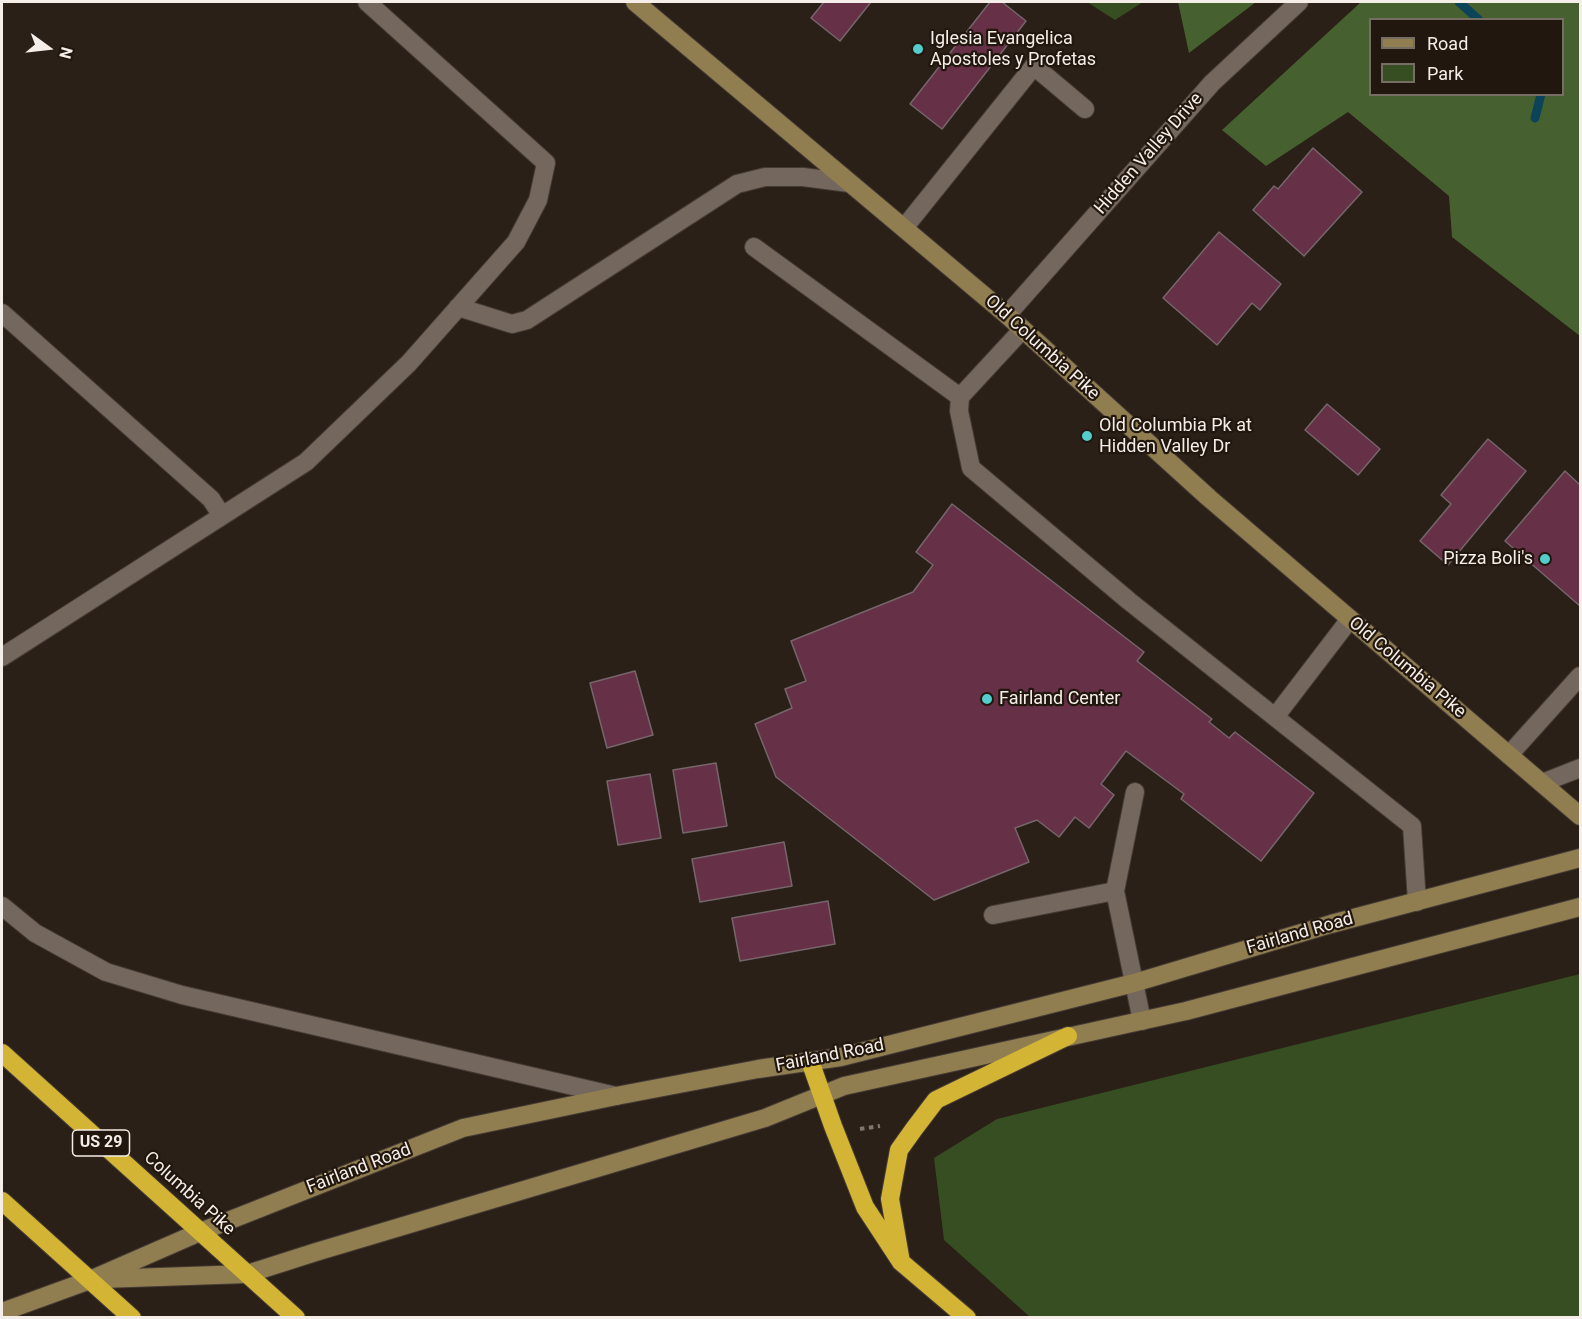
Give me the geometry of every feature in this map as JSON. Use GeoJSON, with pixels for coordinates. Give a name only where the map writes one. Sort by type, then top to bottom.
{"type":"FeatureCollection","features":[{"type":"Feature","properties":{"kind":"highway"},"geometry":{"type":"LineString","coordinates":[[901,1262],[890,1199],[899,1150],[914,1129],[936,1100],[1068,1036]]}},
{"type":"Feature","properties":{"kind":"highway","name":"Columbia Pike"},"geometry":{"type":"LineString","coordinates":[[2,1053],[296,1317]]}},
{"type":"Feature","properties":{"kind":"highway"},"geometry":{"type":"LineString","coordinates":[[810,1061],[865,1207],[901,1262],[967,1317]]}},
{"type":"Feature","properties":{"kind":"highway"},"geometry":{"type":"LineString","coordinates":[[2,1201],[132,1317]]}},
{"type":"Feature","properties":{"kind":"main road","name":"Old Columbia Pike"},"geometry":{"type":"LineString","coordinates":[[635,2],[1007,315],[1209,498],[1581,816]]}},
{"type":"Feature","properties":{"kind":"main road","name":"Fairland Road"},"geometry":{"type":"LineString","coordinates":[[2,1312],[90,1280],[200,1232],[463,1128],[616,1096],[841,1057],[1134,983],[1331,924],[1581,858]]}},
{"type":"Feature","properties":{"kind":"main road","name":"Fairland Road"},"geometry":{"type":"LineString","coordinates":[[90,1280],[247,1274],[765,1118],[844,1086],[1142,1021],[1581,907]]}},
{"type":"Feature","properties":{"kind":"street"},"geometry":{"type":"LineString","coordinates":[[2,657],[306,462],[409,363],[516,242],[538,200],[546,163],[368,2]]}},
{"type":"Feature","properties":{"kind":"street","name":"Hidden Valley Drive"},"geometry":{"type":"LineString","coordinates":[[1007,315],[1212,83],[1299,2]]}},
{"type":"Feature","properties":{"kind":"street"},"geometry":{"type":"LineString","coordinates":[[904,228],[1034,66],[1085,109]]}},
{"type":"Feature","properties":{"kind":"street"},"geometry":{"type":"LineString","coordinates":[[458,307],[512,324],[527,320],[737,184],[765,177],[802,177],[849,183]]}},
{"type":"Feature","properties":{"kind":"street"},"geometry":{"type":"LineString","coordinates":[[754,247],[960,396]]}},
{"type":"Feature","properties":{"kind":"street"},"geometry":{"type":"LineString","coordinates":[[2,313],[211,499],[222,516]]}},
{"type":"Feature","properties":{"kind":"street"},"geometry":{"type":"LineString","coordinates":[[1022,330],[960,396],[959,411],[971,468],[1129,601],[1412,826],[1417,902]]}},
{"type":"Feature","properties":{"kind":"street"},"geometry":{"type":"LineString","coordinates":[[1275,717],[1350,619]]}},
{"type":"Feature","properties":{"kind":"street"},"geometry":{"type":"LineString","coordinates":[[1509,755],[1581,676]]}},
{"type":"Feature","properties":{"kind":"street"},"geometry":{"type":"LineString","coordinates":[[1542,783],[1581,768]]}},
{"type":"Feature","properties":{"kind":"street"},"geometry":{"type":"LineString","coordinates":[[1135,792],[1115,891],[1142,1021]]}},
{"type":"Feature","properties":{"kind":"street"},"geometry":{"type":"LineString","coordinates":[[993,915],[1115,891]]}},
{"type":"Feature","properties":{"kind":"street"},"geometry":{"type":"LineString","coordinates":[[2,906],[35,933],[106,972],[182,995],[616,1096]]}},
{"type":"Feature","properties":{"kind":"path"},"geometry":{"type":"LineString","coordinates":[[853,1130],[880,1126]]}},
{"type":"Feature","properties":{"kind":"green space"},"geometry":{"type":"Polygon","coordinates":[[[1087,2],[1143,2],[1115,20],[1087,2]]]}},
{"type":"Feature","properties":{"kind":"green space"},"geometry":{"type":"Polygon","coordinates":[[[1178,2],[1256,2],[1189,53],[1178,2]]]}},
{"type":"Feature","properties":{"kind":"green space"},"geometry":{"type":"Polygon","coordinates":[[[1361,2],[1580,2],[1580,336],[1452,237],[1449,196],[1348,112],[1266,166],[1222,130],[1361,2]]]}},
{"type":"Feature","properties":{"kind":"green space"},"geometry":{"type":"Polygon","coordinates":[[[1580,974],[1580,1317],[1030,1317],[944,1240],[934,1158],[997,1119],[1580,974]]]}},
{"type":"Feature","properties":{"kind":"building"},"geometry":{"type":"Polygon","coordinates":[[[824,2],[871,2],[840,41],[811,18],[824,2]]]}},
{"type":"Feature","properties":{"kind":"building"},"geometry":{"type":"Polygon","coordinates":[[[990,2],[1002,2],[1026,21],[942,129],[910,104],[990,2]]]}},
{"type":"Feature","properties":{"kind":"building"},"geometry":{"type":"Polygon","coordinates":[[[1313,148],[1362,192],[1304,256],[1253,210],[1274,186],[1278,189],[1313,148]]]}},
{"type":"Feature","properties":{"kind":"building"},"geometry":{"type":"Polygon","coordinates":[[[1219,232],[1281,284],[1260,310],[1252,303],[1217,345],[1163,298],[1219,232]]]}},
{"type":"Feature","properties":{"kind":"building"},"geometry":{"type":"Polygon","coordinates":[[[1327,404],[1380,449],[1358,475],[1305,430],[1327,404]]]}},
{"type":"Feature","properties":{"kind":"building"},"geometry":{"type":"Polygon","coordinates":[[[1488,439],[1526,471],[1448,565],[1420,541],[1451,504],[1441,495],[1488,439]]]}},
{"type":"Feature","properties":{"kind":"building"},"geometry":{"type":"Polygon","coordinates":[[[1565,471],[1580,485],[1580,606],[1505,541],[1565,471]]]}},
{"type":"Feature","properties":{"kind":"building","name":"Fairland Center"},"geometry":{"type":"Polygon","coordinates":[[[952,504],[1144,652],[1137,661],[1212,719],[1209,722],[1229,738],[1235,732],[1314,793],[1261,861],[1181,799],[1184,794],[1126,751],[1101,784],[1114,795],[1089,828],[1075,817],[1059,837],[1037,820],[1015,828],[1029,862],[934,900],[776,777],[755,724],[792,708],[785,689],[806,681],[791,641],[913,592],[933,565],[916,552],[952,504]]]}},
{"type":"Feature","properties":{"kind":"building"},"geometry":{"type":"Polygon","coordinates":[[[635,671],[653,735],[607,748],[590,683],[635,671]]]}},
{"type":"Feature","properties":{"kind":"building"},"geometry":{"type":"Polygon","coordinates":[[[716,763],[727,826],[683,833],[673,770],[716,763]]]}},
{"type":"Feature","properties":{"kind":"building"},"geometry":{"type":"Polygon","coordinates":[[[650,774],[661,838],[618,845],[607,781],[650,774]]]}},
{"type":"Feature","properties":{"kind":"building"},"geometry":{"type":"Polygon","coordinates":[[[784,842],[792,886],[700,902],[692,859],[784,842]]]}},
{"type":"Feature","properties":{"kind":"building"},"geometry":{"type":"Polygon","coordinates":[[[828,901],[835,944],[740,961],[732,918],[828,901]]]}},
{"type":"Feature","properties":{"kind":"waterway"},"geometry":{"type":"LineString","coordinates":[[1459,2],[1477,18]]}},
{"type":"Feature","properties":{"kind":"waterway"},"geometry":{"type":"LineString","coordinates":[[1535,118],[1540,96]]}},
{"type":"Feature","properties":{"kind":"place","name":"Iglesia Evangelica Apostoles y Profetas"},"geometry":{"type":"Point","coordinates":[918,49]}},
{"type":"Feature","properties":{"kind":"place","name":"Old Columbia Pk at Hidden Valley Dr"},"geometry":{"type":"Point","coordinates":[1087,436]}},
{"type":"Feature","properties":{"kind":"place","name":"Pizza Boli's"},"geometry":{"type":"Point","coordinates":[1545,559]}},
{"type":"Feature","properties":{"kind":"place","name":"Fairland Center"},"geometry":{"type":"Point","coordinates":[987,699]}}]}
